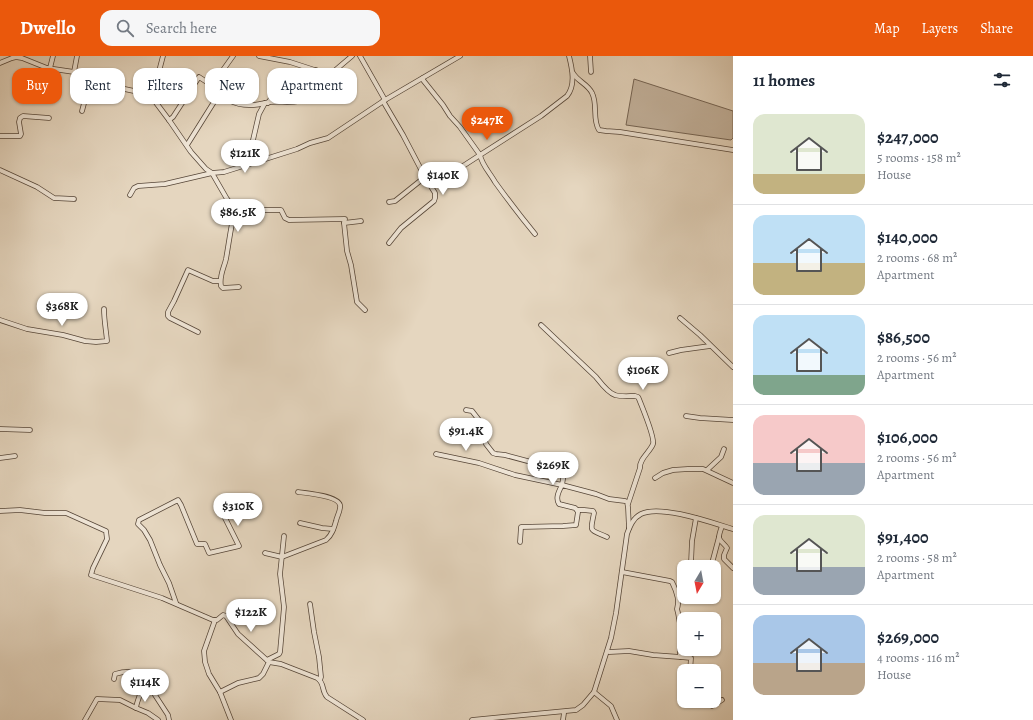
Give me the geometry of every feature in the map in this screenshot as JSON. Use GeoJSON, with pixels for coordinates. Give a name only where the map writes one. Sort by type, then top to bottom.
{"type":"FeatureCollection","features":[{"type":"Feature","properties":{"kind":"street"},"geometry":{"type":"LineString","coordinates":[[0,63],[15,58],[22,58],[50,68],[53,56]]}},
{"type":"Feature","properties":{"kind":"street"},"geometry":{"type":"LineString","coordinates":[[75,68],[77,56]]}},
{"type":"Feature","properties":{"kind":"street"},"geometry":{"type":"LineString","coordinates":[[160,68],[163,56]]}},
{"type":"Feature","properties":{"kind":"street"},"geometry":{"type":"LineString","coordinates":[[224,68],[233,56]]}},
{"type":"Feature","properties":{"kind":"street"},"geometry":{"type":"LineString","coordinates":[[259,56],[290,62],[310,68]]}},
{"type":"Feature","properties":{"kind":"street"},"geometry":{"type":"LineString","coordinates":[[338,68],[352,56]]}},
{"type":"Feature","properties":{"kind":"street"},"geometry":{"type":"LineString","coordinates":[[360,56],[424,176],[435,193],[434,201],[401,228],[389,243]]}},
{"type":"Feature","properties":{"kind":"street"},"geometry":{"type":"LineString","coordinates":[[130,195],[134,188],[138,186],[165,184],[212,173],[224,172],[325,139],[384,101],[460,56]]}},
{"type":"Feature","properties":{"kind":"street"},"geometry":{"type":"LineString","coordinates":[[431,186],[542,116],[567,96],[572,86],[572,72],[569,56]]}},
{"type":"Feature","properties":{"kind":"street"},"geometry":{"type":"LineString","coordinates":[[590,56],[592,72]]}},
{"type":"Feature","properties":{"kind":"street"},"geometry":{"type":"LineString","coordinates":[[572,72],[593,93],[597,126],[599,130],[733,150]]}},
{"type":"Feature","properties":{"kind":"street"},"geometry":{"type":"LineString","coordinates":[[169,120],[173,117],[199,77],[205,81]]}},
{"type":"Feature","properties":{"kind":"street"},"geometry":{"type":"LineString","coordinates":[[423,78],[480,155],[481,160],[504,195],[534,234]]}},
{"type":"Feature","properties":{"kind":"street"},"geometry":{"type":"LineString","coordinates":[[238,104],[252,105],[267,103]]}},
{"type":"Feature","properties":{"kind":"street"},"geometry":{"type":"LineString","coordinates":[[253,140],[259,114],[267,103]]}},
{"type":"Feature","properties":{"kind":"street"},"geometry":{"type":"LineString","coordinates":[[82,111],[84,104]]}},
{"type":"Feature","properties":{"kind":"street"},"geometry":{"type":"LineString","coordinates":[[157,104],[206,170],[212,173],[227,199],[235,209],[281,210],[285,218],[289,220],[345,219],[344,223],[347,251],[353,273],[357,302],[365,310]]}},
{"type":"Feature","properties":{"kind":"street"},"geometry":{"type":"LineString","coordinates":[[187,145],[213,104]]}},
{"type":"Feature","properties":{"kind":"street"},"geometry":{"type":"LineString","coordinates":[[0,136],[20,136],[19,122],[20,118],[23,116],[49,118]]}},
{"type":"Feature","properties":{"kind":"street"},"geometry":{"type":"LineString","coordinates":[[0,170],[37,187],[54,198],[74,199]]}},
{"type":"Feature","properties":{"kind":"street"},"geometry":{"type":"LineString","coordinates":[[389,202],[395,201],[424,176]]}},
{"type":"Feature","properties":{"kind":"street"},"geometry":{"type":"LineString","coordinates":[[235,209],[220,285],[222,287],[239,287]]}},
{"type":"Feature","properties":{"kind":"street"},"geometry":{"type":"LineString","coordinates":[[344,223],[361,221]]}},
{"type":"Feature","properties":{"kind":"street"},"geometry":{"type":"LineString","coordinates":[[198,332],[170,318],[168,316],[168,312],[188,270],[212,281],[220,281]]}},
{"type":"Feature","properties":{"kind":"street"},"geometry":{"type":"LineString","coordinates":[[0,320],[5,320],[27,329],[63,335],[85,341],[106,341],[104,309]]}},
{"type":"Feature","properties":{"kind":"street"},"geometry":{"type":"LineString","coordinates":[[680,318],[733,367]]}},
{"type":"Feature","properties":{"kind":"street"},"geometry":{"type":"LineString","coordinates":[[541,326],[596,377],[613,395],[636,396],[639,398],[653,440],[651,447],[640,464],[628,504],[629,530]]}},
{"type":"Feature","properties":{"kind":"street"},"geometry":{"type":"LineString","coordinates":[[669,354],[681,350],[710,346]]}},
{"type":"Feature","properties":{"kind":"street"},"geometry":{"type":"LineString","coordinates":[[466,410],[472,411],[479,420],[486,444],[493,453],[562,470],[564,473],[562,485],[558,494],[558,503],[577,510],[593,511],[594,513],[591,527],[593,531],[607,537]]}},
{"type":"Feature","properties":{"kind":"street"},"geometry":{"type":"LineString","coordinates":[[686,416],[733,420]]}},
{"type":"Feature","properties":{"kind":"street"},"geometry":{"type":"LineString","coordinates":[[0,429],[30,430]]}},
{"type":"Feature","properties":{"kind":"street"},"geometry":{"type":"LineString","coordinates":[[707,470],[721,457],[724,449]]}},
{"type":"Feature","properties":{"kind":"street"},"geometry":{"type":"LineString","coordinates":[[436,454],[479,463],[515,475],[562,485],[610,499],[625,501],[628,504]]}},
{"type":"Feature","properties":{"kind":"street"},"geometry":{"type":"LineString","coordinates":[[0,458],[15,456]]}},
{"type":"Feature","properties":{"kind":"street"},"geometry":{"type":"LineString","coordinates":[[655,478],[663,473],[673,470],[694,468],[707,470],[733,483]]}},
{"type":"Feature","properties":{"kind":"street"},"geometry":{"type":"LineString","coordinates":[[265,553],[282,557],[326,540],[330,537],[340,505],[337,501],[328,497],[298,492]]}},
{"type":"Feature","properties":{"kind":"street"},"geometry":{"type":"LineString","coordinates":[[176,603],[150,540],[138,524],[139,520],[178,500],[197,544],[205,544],[209,552],[239,546],[224,516]]}},
{"type":"Feature","properties":{"kind":"street"},"geometry":{"type":"LineString","coordinates":[[0,511],[20,510],[45,513],[66,513],[106,531],[107,539],[92,568],[91,575],[176,603],[215,620]]}},
{"type":"Feature","properties":{"kind":"street"},"geometry":{"type":"LineString","coordinates":[[520,542],[521,527],[576,525],[577,510]]}},
{"type":"Feature","properties":{"kind":"street"},"geometry":{"type":"LineString","coordinates":[[472,720],[576,710],[583,705],[594,692],[613,628],[627,534],[630,525],[641,514],[655,511],[666,512],[696,518],[733,529]]}},
{"type":"Feature","properties":{"kind":"street"},"geometry":{"type":"LineString","coordinates":[[691,560],[692,541],[696,518]]}},
{"type":"Feature","properties":{"kind":"street"},"geometry":{"type":"LineString","coordinates":[[300,523],[333,529]]}},
{"type":"Feature","properties":{"kind":"street"},"geometry":{"type":"LineString","coordinates":[[713,560],[722,526]]}},
{"type":"Feature","properties":{"kind":"street"},"geometry":{"type":"LineString","coordinates":[[220,692],[238,683],[259,678],[263,674],[268,661],[280,652],[284,607],[280,574],[284,536]]}},
{"type":"Feature","properties":{"kind":"street"},"geometry":{"type":"LineString","coordinates":[[719,536],[720,541],[727,548],[724,559],[733,568]]}},
{"type":"Feature","properties":{"kind":"street"},"geometry":{"type":"LineString","coordinates":[[622,572],[672,582],[678,600],[678,612]]}},
{"type":"Feature","properties":{"kind":"street"},"geometry":{"type":"LineString","coordinates":[[310,604],[314,632],[320,657],[320,680],[324,692],[327,697],[363,720]]}},
{"type":"Feature","properties":{"kind":"street"},"geometry":{"type":"LineString","coordinates":[[231,720],[220,692],[209,674],[205,662],[204,651],[215,620],[223,615],[226,616],[238,634],[268,661],[281,664],[320,680]]}},
{"type":"Feature","properties":{"kind":"street"},"geometry":{"type":"LineString","coordinates":[[609,652],[629,651],[680,656]]}},
{"type":"Feature","properties":{"kind":"street"},"geometry":{"type":"LineString","coordinates":[[681,657],[691,658],[691,664]]}},
{"type":"Feature","properties":{"kind":"street"},"geometry":{"type":"LineString","coordinates":[[114,679],[115,674],[120,672],[134,671],[143,673],[142,691],[137,701],[136,708]]}},
{"type":"Feature","properties":{"kind":"street"},"geometry":{"type":"LineString","coordinates":[[142,684],[146,686],[149,680],[160,689],[155,695],[168,715],[169,720]]}},
{"type":"Feature","properties":{"kind":"street"},"geometry":{"type":"LineString","coordinates":[[594,692],[611,706],[617,720]]}},
{"type":"Feature","properties":{"kind":"street"},"geometry":{"type":"LineString","coordinates":[[85,720],[97,699],[120,700],[148,713],[158,720]]}},
{"type":"Feature","properties":{"kind":"street"},"geometry":{"type":"LineString","coordinates":[[563,720],[564,713]]}},
{"type":"Feature","properties":{"kind":"shaded area"},"geometry":{"type":"Polygon","coordinates":[[[634,79],[733,111],[733,138],[731,140],[626,125],[634,79]]]}}]}
